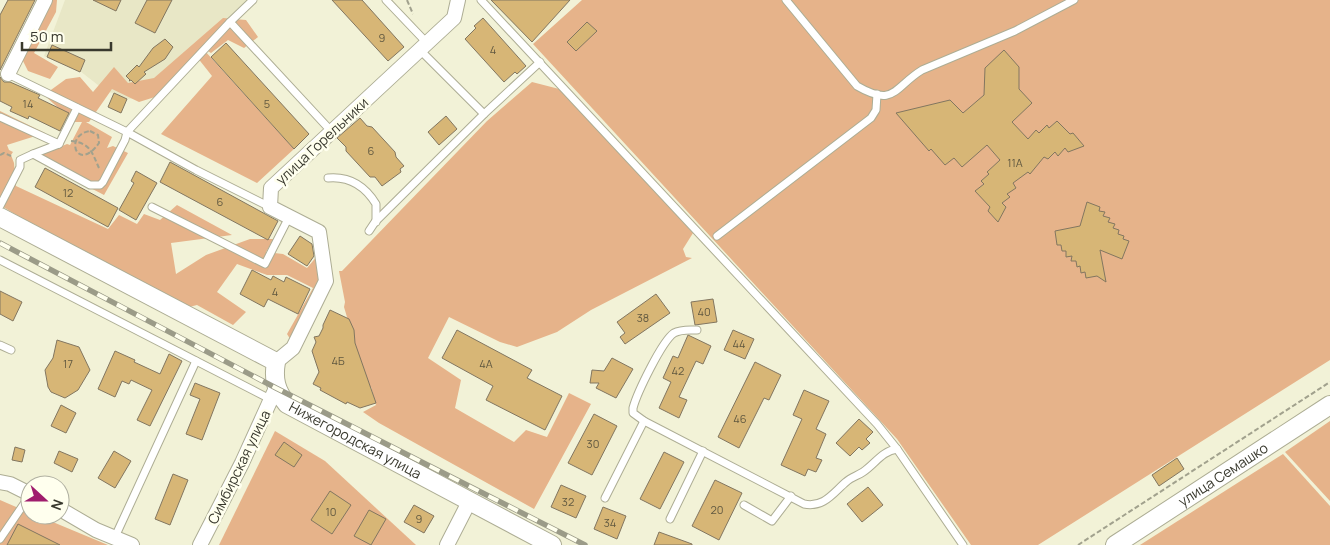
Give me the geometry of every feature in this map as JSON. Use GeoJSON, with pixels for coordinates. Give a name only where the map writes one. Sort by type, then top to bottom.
{"type":"FeatureCollection","features":[{"type":"Feature","properties":{"kind":"street"},"geometry":{"type":"LineString","coordinates":[[8,74],[45,0]]}},
{"type":"Feature","properties":{"kind":"street","name":"улица Горельники"},"geometry":{"type":"LineString","coordinates":[[270,207],[271,188],[454,18],[458,0]]}},
{"type":"Feature","properties":{"kind":"street"},"geometry":{"type":"LineString","coordinates":[[0,217],[276,362],[292,348],[326,281],[319,232],[270,207]]}},
{"type":"Feature","properties":{"kind":"street","name":"Нижегородская улица"},"geometry":{"type":"LineString","coordinates":[[276,362],[274,394],[281,397],[287,404],[547,544]]}},
{"type":"Feature","properties":{"kind":"street","name":"Симбирская улица"},"geometry":{"type":"LineString","coordinates":[[200,545],[274,394]]}},
{"type":"Feature","properties":{"kind":"street","name":"улица Семашко"},"geometry":{"type":"LineString","coordinates":[[1115,545],[1330,406]]}},
{"type":"Feature","properties":{"kind":"street"},"geometry":{"type":"LineString","coordinates":[[0,482],[20,489]]}},
{"type":"Feature","properties":{"kind":"street"},"geometry":{"type":"LineString","coordinates":[[447,545],[469,502]]}},
{"type":"Feature","properties":{"kind":"street"},"geometry":{"type":"LineString","coordinates":[[70,515],[96,530],[132,545]]}},
{"type":"Feature","properties":{"kind":"lane"},"geometry":{"type":"LineString","coordinates":[[33,154],[90,185],[100,185],[125,140],[127,132],[253,0]]}},
{"type":"Feature","properties":{"kind":"lane"},"geometry":{"type":"LineString","coordinates":[[386,0],[423,46],[484,114]]}},
{"type":"Feature","properties":{"kind":"lane"},"geometry":{"type":"LineString","coordinates":[[481,0],[870,417],[897,449],[964,545]]}},
{"type":"Feature","properties":{"kind":"lane"},"geometry":{"type":"LineString","coordinates":[[786,0],[857,86],[868,92],[884,96],[892,94],[922,70],[1015,31],[1074,0]]}},
{"type":"Feature","properties":{"kind":"lane"},"geometry":{"type":"LineString","coordinates":[[230,22],[332,132]]}},
{"type":"Feature","properties":{"kind":"lane"},"geometry":{"type":"LineString","coordinates":[[369,232],[376,222],[484,114],[540,62]]}},
{"type":"Feature","properties":{"kind":"lane"},"geometry":{"type":"LineString","coordinates":[[8,74],[127,132],[196,170],[270,207]]}},
{"type":"Feature","properties":{"kind":"lane"},"geometry":{"type":"LineString","coordinates":[[718,236],[871,118],[876,110],[877,94]]}},
{"type":"Feature","properties":{"kind":"lane"},"geometry":{"type":"LineString","coordinates":[[0,206],[20,168],[20,160],[58,144],[77,108]]}},
{"type":"Feature","properties":{"kind":"lane"},"geometry":{"type":"LineString","coordinates":[[0,117],[58,144]]}},
{"type":"Feature","properties":{"kind":"lane"},"geometry":{"type":"LineString","coordinates":[[328,178],[338,177],[351,180],[364,187],[376,204],[376,222]]}},
{"type":"Feature","properties":{"kind":"lane"},"geometry":{"type":"LineString","coordinates":[[152,207],[265,264],[289,217]]}},
{"type":"Feature","properties":{"kind":"lane"},"geometry":{"type":"LineString","coordinates":[[0,260],[196,361],[274,394]]}},
{"type":"Feature","properties":{"kind":"lane"},"geometry":{"type":"LineString","coordinates":[[697,330],[681,330],[675,333],[663,345],[633,408],[633,413],[644,422],[811,505],[822,503],[852,477],[861,474],[885,452],[897,449]]}},
{"type":"Feature","properties":{"kind":"lane"},"geometry":{"type":"LineString","coordinates":[[0,345],[11,350]]}},
{"type":"Feature","properties":{"kind":"lane"},"geometry":{"type":"LineString","coordinates":[[115,538],[196,361]]}},
{"type":"Feature","properties":{"kind":"lane"},"geometry":{"type":"LineString","coordinates":[[605,498],[644,422]]}},
{"type":"Feature","properties":{"kind":"lane"},"geometry":{"type":"LineString","coordinates":[[670,519],[703,452]]}},
{"type":"Feature","properties":{"kind":"lane"},"geometry":{"type":"LineString","coordinates":[[744,505],[772,521],[790,496]]}},
{"type":"Feature","properties":{"kind":"lane"},"geometry":{"type":"LineString","coordinates":[[0,539],[20,509]]}},
{"type":"Feature","properties":{"kind":"path"},"geometry":{"type":"LineString","coordinates":[[85,132],[92,132],[98,135],[99,143],[85,154],[76,152],[76,141],[85,132]]}},
{"type":"Feature","properties":{"kind":"path"},"geometry":{"type":"LineString","coordinates":[[58,144],[66,140],[76,141],[88,147],[92,150],[105,179]]}},
{"type":"Feature","properties":{"kind":"path"},"geometry":{"type":"LineString","coordinates":[[0,155],[4,153],[20,160]]}},
{"type":"Feature","properties":{"kind":"path"},"geometry":{"type":"LineString","coordinates":[[1078,545],[1330,382]]}},
{"type":"Feature","properties":{"kind":"shaded area"},"geometry":{"type":"Polygon","coordinates":[[[50,0],[57,0],[56,12],[34,53],[58,67],[50,79],[28,71],[20,55],[50,0]]]}},
{"type":"Feature","properties":{"kind":"shaded area"},"geometry":{"type":"Polygon","coordinates":[[[65,0],[248,0],[145,97],[127,99],[107,92],[80,71],[44,56],[65,0]]]}},
{"type":"Feature","properties":{"kind":"shaded area"},"geometry":{"type":"Polygon","coordinates":[[[582,0],[1330,0],[1330,360],[1038,545],[971,545],[897,439],[533,44],[582,0]]]}},
{"type":"Feature","properties":{"kind":"shaded area"},"geometry":{"type":"Polygon","coordinates":[[[223,18],[246,20],[258,37],[244,48],[228,40],[211,53],[203,48],[155,97],[139,102],[112,89],[89,122],[86,122],[112,137],[107,148],[113,146],[128,153],[104,195],[33,158],[67,144],[70,145],[82,122],[74,122],[44,95],[66,79],[80,77],[93,92],[114,67],[128,83],[154,78],[223,18]]]}},
{"type":"Feature","properties":{"kind":"shaded area"},"geometry":{"type":"Polygon","coordinates":[[[204,50],[294,149],[257,183],[161,134],[212,76],[197,57],[204,50]]]}},
{"type":"Feature","properties":{"kind":"shaded area"},"geometry":{"type":"Polygon","coordinates":[[[532,82],[563,90],[693,233],[683,249],[686,257],[692,258],[591,310],[557,332],[517,347],[500,342],[449,317],[428,358],[461,380],[455,408],[514,442],[526,430],[547,437],[569,393],[591,404],[534,509],[379,423],[363,412],[376,405],[371,387],[368,388],[344,307],[345,302],[339,271],[342,271],[487,121],[532,82]]]}},
{"type":"Feature","properties":{"kind":"shaded area"},"geometry":{"type":"Polygon","coordinates":[[[0,111],[45,133],[7,145],[9,150],[13,152],[11,155],[14,163],[16,186],[108,229],[119,215],[137,224],[144,214],[160,220],[177,205],[232,235],[171,243],[176,274],[206,255],[250,239],[274,239],[266,252],[283,254],[307,268],[318,255],[321,280],[292,342],[287,334],[313,288],[287,275],[267,275],[237,264],[217,292],[246,312],[233,325],[197,305],[185,308],[59,241],[0,205],[0,111]]]}},
{"type":"Feature","properties":{"kind":"shaded area"},"geometry":{"type":"Polygon","coordinates":[[[1330,421],[1330,501],[1285,452],[1330,421]]]}},
{"type":"Feature","properties":{"kind":"shaded area"},"geometry":{"type":"Polygon","coordinates":[[[275,431],[325,461],[416,545],[219,545],[275,431]]]}},
{"type":"Feature","properties":{"kind":"shaded area"},"geometry":{"type":"Polygon","coordinates":[[[1283,454],[1330,506],[1330,545],[1140,545],[1283,454]]]}},
{"type":"Feature","properties":{"kind":"shaded area"},"geometry":{"type":"Polygon","coordinates":[[[0,500],[20,509],[20,525],[60,525],[108,545],[0,545],[0,500]]]}},
{"type":"Feature","properties":{"kind":"building"},"geometry":{"type":"Polygon","coordinates":[[[8,0],[35,0],[0,70],[0,15],[8,0]]]}},
{"type":"Feature","properties":{"kind":"building"},"geometry":{"type":"Polygon","coordinates":[[[93,0],[121,0],[116,11],[93,0]]]}},
{"type":"Feature","properties":{"kind":"building"},"geometry":{"type":"Polygon","coordinates":[[[147,0],[172,0],[155,33],[135,23],[147,0]]]}},
{"type":"Feature","properties":{"kind":"building"},"geometry":{"type":"Polygon","coordinates":[[[332,0],[362,0],[404,47],[388,61],[332,0]]]}},
{"type":"Feature","properties":{"kind":"building"},"geometry":{"type":"Polygon","coordinates":[[[491,0],[570,0],[532,42],[491,0]]]}},
{"type":"Feature","properties":{"kind":"building"},"geometry":{"type":"Polygon","coordinates":[[[483,18],[526,66],[517,74],[515,72],[504,82],[465,39],[476,28],[474,26],[483,18]]]}},
{"type":"Feature","properties":{"kind":"building"},"geometry":{"type":"Polygon","coordinates":[[[587,22],[597,31],[576,51],[567,42],[587,22]]]}},
{"type":"Feature","properties":{"kind":"building"},"geometry":{"type":"Polygon","coordinates":[[[165,39],[173,47],[165,59],[144,72],[146,74],[135,84],[131,80],[129,81],[126,76],[137,65],[139,67],[153,48],[165,39]]]}},
{"type":"Feature","properties":{"kind":"building"},"geometry":{"type":"Polygon","coordinates":[[[226,43],[309,134],[294,149],[211,57],[226,43]]]}},
{"type":"Feature","properties":{"kind":"building"},"geometry":{"type":"Polygon","coordinates":[[[52,45],[85,60],[80,72],[47,57],[52,45]]]}},
{"type":"Feature","properties":{"kind":"building"},"geometry":{"type":"Polygon","coordinates":[[[1004,50],[1019,67],[1019,89],[1032,103],[1012,122],[1028,139],[1036,130],[1039,133],[1047,125],[1049,128],[1057,121],[1070,134],[1073,133],[1084,146],[1068,152],[1065,148],[1058,156],[1055,152],[1048,159],[1044,157],[1030,174],[1028,172],[1013,183],[1016,188],[1007,194],[1010,197],[1002,203],[1006,207],[998,222],[988,211],[990,207],[975,191],[984,184],[981,181],[989,174],[987,172],[1000,160],[987,145],[962,167],[954,158],[945,165],[931,149],[929,151],[896,113],[950,100],[963,113],[984,95],[985,68],[1004,50]]]}},
{"type":"Feature","properties":{"kind":"building"},"geometry":{"type":"Polygon","coordinates":[[[0,77],[4,82],[10,82],[40,95],[38,98],[69,113],[60,131],[29,116],[28,119],[10,111],[12,107],[0,101],[0,77]]]}},
{"type":"Feature","properties":{"kind":"building"},"geometry":{"type":"Polygon","coordinates":[[[114,93],[127,99],[121,113],[108,107],[114,93]]]}},
{"type":"Feature","properties":{"kind":"building"},"geometry":{"type":"Polygon","coordinates":[[[446,116],[457,129],[439,145],[428,132],[446,116]]]}},
{"type":"Feature","properties":{"kind":"building"},"geometry":{"type":"Polygon","coordinates":[[[360,118],[367,126],[372,127],[395,152],[396,157],[404,166],[400,169],[401,172],[382,186],[375,177],[370,177],[346,151],[346,147],[337,138],[360,118]]]}},
{"type":"Feature","properties":{"kind":"building"},"geometry":{"type":"Polygon","coordinates":[[[170,162],[278,221],[268,240],[160,182],[170,162]]]}},
{"type":"Feature","properties":{"kind":"building"},"geometry":{"type":"Polygon","coordinates":[[[45,168],[118,208],[108,227],[35,187],[45,168]]]}},
{"type":"Feature","properties":{"kind":"building"},"geometry":{"type":"Polygon","coordinates":[[[136,171],[157,183],[136,220],[119,210],[134,183],[131,181],[136,171]]]}},
{"type":"Feature","properties":{"kind":"building"},"geometry":{"type":"Polygon","coordinates":[[[1087,202],[1100,207],[1099,211],[1105,212],[1103,216],[1110,218],[1108,222],[1115,224],[1113,228],[1119,230],[1118,234],[1124,236],[1123,239],[1129,241],[1122,259],[1100,250],[1106,282],[1097,276],[1086,278],[1085,272],[1081,273],[1080,266],[1077,267],[1076,261],[1071,261],[1072,256],[1066,257],[1066,251],[1062,251],[1061,245],[1057,245],[1055,231],[1080,226],[1087,202]]]}},
{"type":"Feature","properties":{"kind":"building"},"geometry":{"type":"Polygon","coordinates":[[[300,236],[312,244],[314,256],[307,266],[288,254],[300,236]]]}},
{"type":"Feature","properties":{"kind":"building"},"geometry":{"type":"Polygon","coordinates":[[[252,270],[271,280],[273,276],[284,282],[286,277],[310,289],[298,314],[268,299],[264,307],[240,294],[252,270]]]}},
{"type":"Feature","properties":{"kind":"building"},"geometry":{"type":"Polygon","coordinates":[[[0,291],[22,302],[13,321],[0,314],[0,291]]]}},
{"type":"Feature","properties":{"kind":"building"},"geometry":{"type":"Polygon","coordinates":[[[656,294],[670,313],[625,344],[620,337],[625,333],[617,322],[656,294]]]}},
{"type":"Feature","properties":{"kind":"building"},"geometry":{"type":"Polygon","coordinates":[[[713,299],[717,322],[695,325],[691,302],[713,299]]]}},
{"type":"Feature","properties":{"kind":"building"},"geometry":{"type":"Polygon","coordinates":[[[330,310],[349,319],[354,330],[355,343],[376,403],[360,408],[347,402],[346,404],[320,390],[321,388],[313,384],[319,372],[312,351],[316,342],[314,337],[319,336],[330,310]]]}},
{"type":"Feature","properties":{"kind":"building"},"geometry":{"type":"Polygon","coordinates":[[[457,330],[532,370],[527,378],[562,396],[545,430],[486,400],[493,386],[442,358],[457,330]]]}},
{"type":"Feature","properties":{"kind":"building"},"geometry":{"type":"Polygon","coordinates":[[[733,330],[754,339],[745,359],[724,350],[733,330]]]}},
{"type":"Feature","properties":{"kind":"building"},"geometry":{"type":"Polygon","coordinates":[[[688,335],[711,346],[703,364],[696,361],[679,397],[687,400],[679,418],[659,408],[671,382],[663,378],[673,356],[678,358],[688,335]]]}},
{"type":"Feature","properties":{"kind":"building"},"geometry":{"type":"Polygon","coordinates":[[[57,340],[79,347],[90,370],[78,390],[65,398],[51,392],[48,387],[45,370],[53,358],[57,340]]]}},
{"type":"Feature","properties":{"kind":"building"},"geometry":{"type":"Polygon","coordinates":[[[115,351],[160,374],[169,354],[182,361],[150,426],[137,420],[152,390],[131,380],[129,384],[122,381],[115,397],[98,389],[115,351]]]}},
{"type":"Feature","properties":{"kind":"building"},"geometry":{"type":"Polygon","coordinates":[[[612,358],[633,369],[616,398],[596,388],[599,383],[590,383],[592,370],[604,371],[612,358]]]}},
{"type":"Feature","properties":{"kind":"building"},"geometry":{"type":"Polygon","coordinates":[[[755,362],[781,375],[769,400],[764,398],[739,448],[718,437],[755,362]]]}},
{"type":"Feature","properties":{"kind":"building"},"geometry":{"type":"Polygon","coordinates":[[[195,383],[220,393],[202,440],[186,434],[200,399],[190,395],[195,383]]]}},
{"type":"Feature","properties":{"kind":"building"},"geometry":{"type":"Polygon","coordinates":[[[804,390],[829,401],[816,429],[826,434],[816,458],[822,460],[816,472],[808,469],[805,476],[781,465],[802,419],[793,415],[804,390]]]}},
{"type":"Feature","properties":{"kind":"building"},"geometry":{"type":"Polygon","coordinates":[[[61,405],[76,413],[66,433],[51,426],[61,405]]]}},
{"type":"Feature","properties":{"kind":"building"},"geometry":{"type":"Polygon","coordinates":[[[594,414],[617,426],[592,475],[568,463],[594,414]]]}},
{"type":"Feature","properties":{"kind":"building"},"geometry":{"type":"Polygon","coordinates":[[[859,419],[873,432],[866,439],[870,443],[862,450],[859,447],[850,456],[836,443],[859,419]]]}},
{"type":"Feature","properties":{"kind":"building"},"geometry":{"type":"Polygon","coordinates":[[[284,442],[302,455],[294,467],[275,455],[284,442]]]}},
{"type":"Feature","properties":{"kind":"building"},"geometry":{"type":"Polygon","coordinates":[[[15,447],[25,450],[22,462],[12,460],[15,447]]]}},
{"type":"Feature","properties":{"kind":"building"},"geometry":{"type":"Polygon","coordinates":[[[59,451],[78,459],[72,472],[54,463],[59,451]]]}},
{"type":"Feature","properties":{"kind":"building"},"geometry":{"type":"Polygon","coordinates":[[[114,451],[131,461],[115,488],[98,478],[114,451]]]}},
{"type":"Feature","properties":{"kind":"building"},"geometry":{"type":"Polygon","coordinates":[[[664,452],[684,462],[660,509],[640,499],[664,452]]]}},
{"type":"Feature","properties":{"kind":"building"},"geometry":{"type":"Polygon","coordinates":[[[1177,458],[1184,469],[1159,486],[1152,475],[1177,458]]]}},
{"type":"Feature","properties":{"kind":"building"},"geometry":{"type":"Polygon","coordinates":[[[173,474],[188,480],[170,525],[155,519],[173,474]]]}},
{"type":"Feature","properties":{"kind":"building"},"geometry":{"type":"Polygon","coordinates":[[[715,480],[742,493],[719,540],[692,526],[715,480]]]}},
{"type":"Feature","properties":{"kind":"building"},"geometry":{"type":"Polygon","coordinates":[[[561,485],[586,496],[576,518],[551,507],[561,485]]]}},
{"type":"Feature","properties":{"kind":"building"},"geometry":{"type":"Polygon","coordinates":[[[868,487],[883,505],[862,522],[847,504],[868,487]]]}},
{"type":"Feature","properties":{"kind":"building"},"geometry":{"type":"Polygon","coordinates":[[[330,491],[351,505],[332,534],[311,520],[330,491]]]}},
{"type":"Feature","properties":{"kind":"building"},"geometry":{"type":"Polygon","coordinates":[[[414,505],[434,516],[424,533],[404,522],[414,505]]]}},
{"type":"Feature","properties":{"kind":"building"},"geometry":{"type":"Polygon","coordinates":[[[603,507],[626,516],[617,539],[594,529],[603,507]]]}},
{"type":"Feature","properties":{"kind":"building"},"geometry":{"type":"Polygon","coordinates":[[[369,510],[386,519],[371,545],[354,536],[369,510]]]}},
{"type":"Feature","properties":{"kind":"building"},"geometry":{"type":"Polygon","coordinates":[[[18,524],[60,545],[7,545],[18,524]]]}},
{"type":"Feature","properties":{"kind":"building"},"geometry":{"type":"Polygon","coordinates":[[[659,532],[692,544],[692,545],[654,545],[659,532]]]}},
{"type":"Feature","properties":{"kind":"railway"},"geometry":{"type":"LineString","coordinates":[[0,243],[276,388],[585,545]]}}]}
